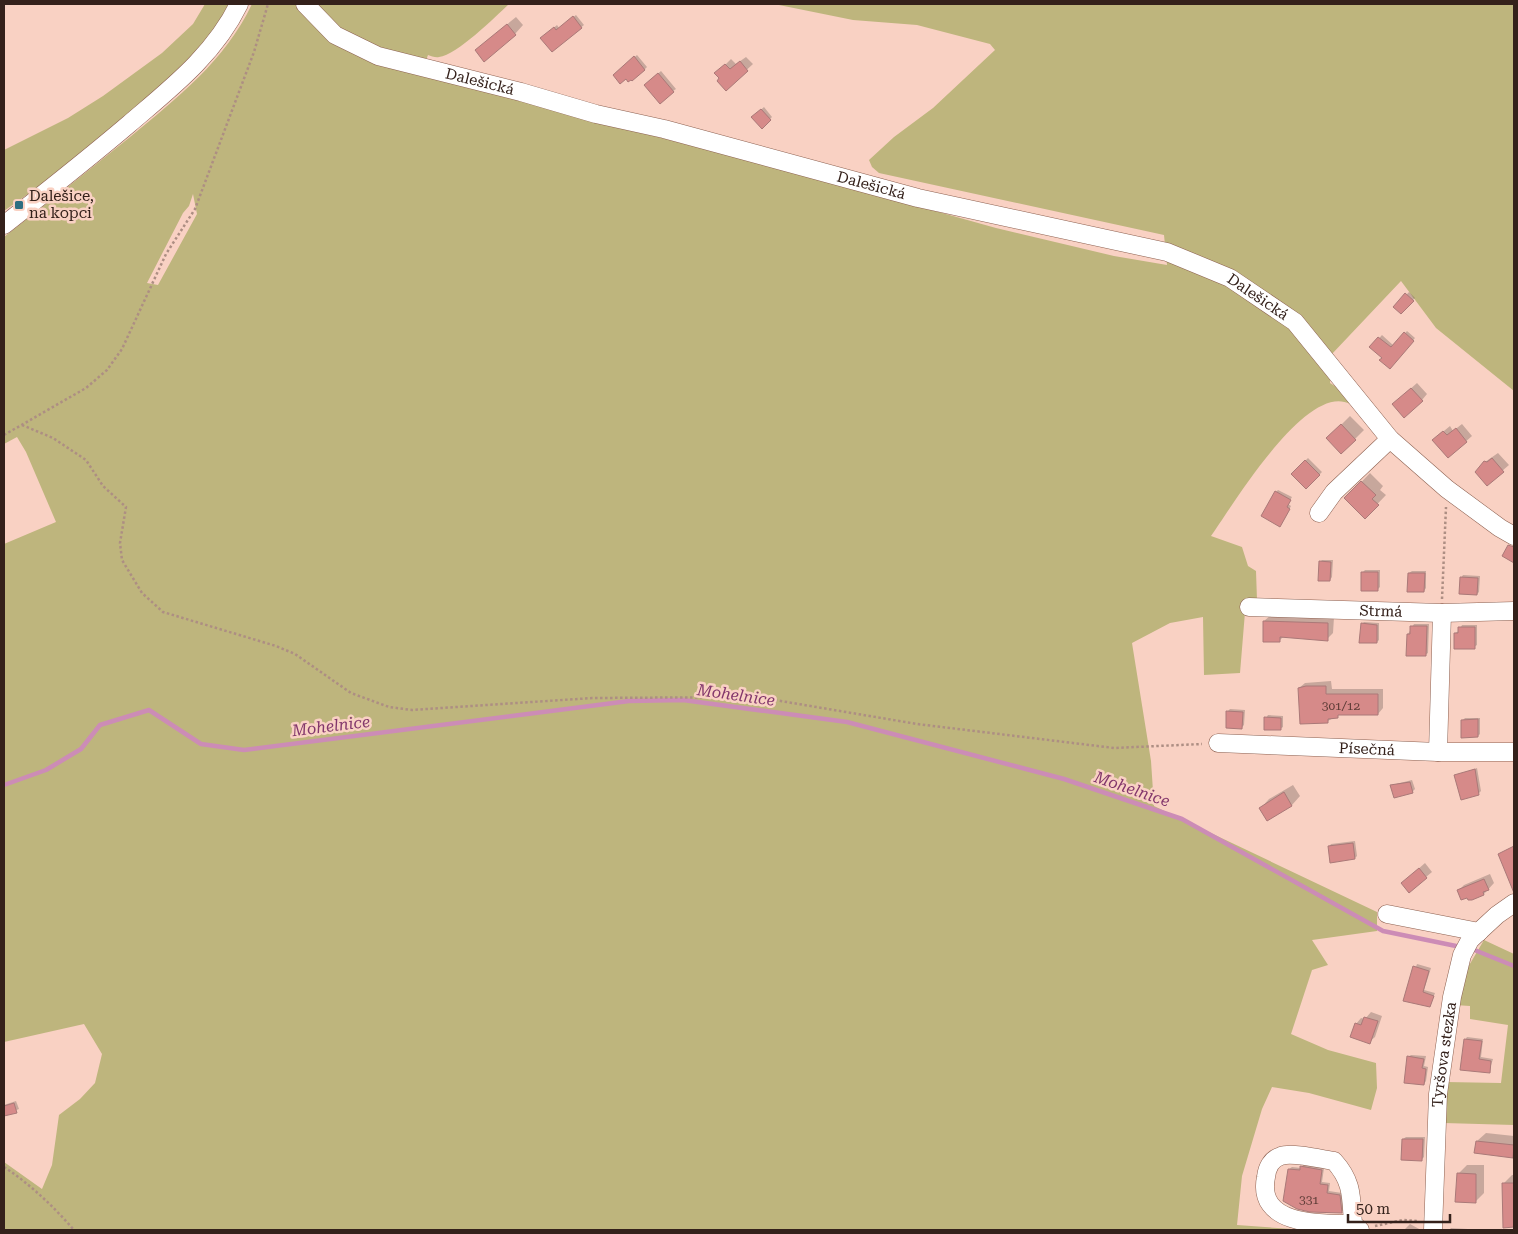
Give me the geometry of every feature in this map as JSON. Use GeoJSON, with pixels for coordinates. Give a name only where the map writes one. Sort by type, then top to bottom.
{"type":"FeatureCollection","features":[{"type":"Feature","properties":{"kind":"street"},"geometry":{"type":"LineString","coordinates":[[4,225],[71,173],[190,71],[224,31],[239,4]]}},
{"type":"Feature","properties":{"kind":"street","name":"Dalešická"},"geometry":{"type":"LineString","coordinates":[[305,4],[335,35],[378,56],[521,92],[596,114],[664,129],[918,198],[1167,252],[1230,278],[1295,322],[1390,439],[1447,489],[1514,536]]}},
{"type":"Feature","properties":{"kind":"street"},"geometry":{"type":"LineString","coordinates":[[1318,513],[1334,492],[1390,439]]}},
{"type":"Feature","properties":{"kind":"street","name":"Strmá"},"geometry":{"type":"LineString","coordinates":[[1250,607],[1442,613],[1514,611]]}},
{"type":"Feature","properties":{"kind":"street"},"geometry":{"type":"LineString","coordinates":[[1438,752],[1442,613]]}},
{"type":"Feature","properties":{"kind":"street","name":"Písečná"},"geometry":{"type":"LineString","coordinates":[[1218,743],[1438,752],[1514,752]]}},
{"type":"Feature","properties":{"kind":"street","name":"Tyršova stezka"},"geometry":{"type":"LineString","coordinates":[[1432,1226],[1438,1094],[1452,997],[1462,955],[1470,940],[1497,915],[1514,903]]}},
{"type":"Feature","properties":{"kind":"street"},"geometry":{"type":"LineString","coordinates":[[1387,914],[1479,932]]}},
{"type":"Feature","properties":{"kind":"street"},"geometry":{"type":"LineString","coordinates":[[1282,1155],[1334,1161],[1344,1171],[1351,1188],[1357,1228],[1292,1219],[1276,1210],[1267,1196],[1265,1188],[1267,1171],[1273,1160],[1282,1155]]}},
{"type":"Feature","properties":{"kind":"path"},"geometry":{"type":"LineString","coordinates":[[4,435],[86,388],[107,370],[122,349],[166,254],[198,202],[254,52],[268,4]]}},
{"type":"Feature","properties":{"kind":"path"},"geometry":{"type":"LineString","coordinates":[[22,425],[53,438],[86,460],[103,486],[126,507],[120,543],[122,560],[142,593],[163,612],[276,646],[295,654],[351,693],[388,707],[412,710],[592,698],[757,697],[917,724],[1114,748],[1151,748],[1218,743]]}},
{"type":"Feature","properties":{"kind":"path"},"geometry":{"type":"LineString","coordinates":[[1442,613],[1447,489]]}},
{"type":"Feature","properties":{"kind":"path"},"geometry":{"type":"LineString","coordinates":[[4,1167],[54,1208],[74,1230]]}},
{"type":"Feature","properties":{"kind":"path"},"geometry":{"type":"LineString","coordinates":[[1357,1228],[1402,1220],[1432,1226]]}},
{"type":"Feature","properties":{"kind":"shaded area"},"geometry":{"type":"Polygon","coordinates":[[[205,4],[231,4],[197,58],[91,149],[4,211],[4,150],[68,118],[103,96],[162,53],[193,24],[205,4]]]}},
{"type":"Feature","properties":{"kind":"shaded area"},"geometry":{"type":"Polygon","coordinates":[[[252,4],[300,4],[371,62],[842,185],[996,228],[1114,256],[1167,265],[1164,235],[879,173],[872,167],[869,160],[894,137],[933,108],[995,50],[990,44],[917,25],[853,20],[774,4],[1514,4],[1514,391],[1436,328],[1401,281],[1331,355],[1330,383],[1341,390],[1350,404],[1333,402],[1313,411],[1293,427],[1253,475],[1211,536],[1242,547],[1248,566],[1256,571],[1257,600],[1246,600],[1240,673],[1204,675],[1203,617],[1170,623],[1132,643],[1151,761],[1154,806],[1377,912],[1377,931],[1312,940],[1328,965],[1312,970],[1291,1034],[1328,1050],[1376,1063],[1377,1088],[1371,1110],[1309,1093],[1272,1087],[1262,1109],[1242,1176],[1237,1225],[1306,1230],[4,1230],[4,1162],[42,1189],[52,1165],[59,1115],[80,1099],[95,1083],[102,1054],[84,1024],[4,1042],[4,544],[56,522],[26,452],[17,437],[4,444],[4,237],[130,137],[182,93],[214,61],[241,24],[252,4]],[[193,194],[189,206],[183,213],[147,283],[158,285],[197,214],[193,194]]]}},
{"type":"Feature","properties":{"kind":"shaded area"},"geometry":{"type":"Polygon","coordinates":[[[313,4],[509,4],[476,35],[456,50],[438,57],[428,55],[425,63],[347,38],[313,4]]]}},
{"type":"Feature","properties":{"kind":"shaded area"},"geometry":{"type":"Polygon","coordinates":[[[1484,940],[1514,954],[1514,1125],[1444,1123],[1446,1082],[1501,1083],[1508,1025],[1470,1019],[1470,1006],[1455,1005],[1461,979],[1484,940]]]}},
{"type":"Feature","properties":{"kind":"building"},"geometry":{"type":"Polygon","coordinates":[[[573,16],[582,28],[552,52],[540,38],[554,27],[556,30],[573,16]]]}},
{"type":"Feature","properties":{"kind":"building"},"geometry":{"type":"Polygon","coordinates":[[[507,24],[516,35],[484,62],[475,50],[507,24]]]}},
{"type":"Feature","properties":{"kind":"building"},"geometry":{"type":"Polygon","coordinates":[[[634,56],[645,70],[632,81],[628,82],[626,79],[620,84],[613,75],[634,56]]]}},
{"type":"Feature","properties":{"kind":"building"},"geometry":{"type":"Polygon","coordinates":[[[740,61],[748,71],[726,91],[717,81],[719,78],[714,73],[725,64],[730,69],[740,61]]]}},
{"type":"Feature","properties":{"kind":"building"},"geometry":{"type":"Polygon","coordinates":[[[658,73],[674,92],[660,104],[644,85],[658,73]]]}},
{"type":"Feature","properties":{"kind":"building"},"geometry":{"type":"Polygon","coordinates":[[[761,109],[771,120],[762,129],[751,117],[761,109]]]}},
{"type":"Feature","properties":{"kind":"building"},"geometry":{"type":"Polygon","coordinates":[[[1405,293],[1414,301],[1401,314],[1393,307],[1405,293]]]}},
{"type":"Feature","properties":{"kind":"building"},"geometry":{"type":"Polygon","coordinates":[[[1404,332],[1414,341],[1390,369],[1379,360],[1382,358],[1369,347],[1378,337],[1391,347],[1404,332]]]}},
{"type":"Feature","properties":{"kind":"building"},"geometry":{"type":"Polygon","coordinates":[[[1411,388],[1423,401],[1404,418],[1392,404],[1411,388]]]}},
{"type":"Feature","properties":{"kind":"building"},"geometry":{"type":"Polygon","coordinates":[[[1341,424],[1356,440],[1341,454],[1326,438],[1341,424]]]}},
{"type":"Feature","properties":{"kind":"building"},"geometry":{"type":"Polygon","coordinates":[[[1456,428],[1467,442],[1448,458],[1432,440],[1443,431],[1447,435],[1456,428]]]}},
{"type":"Feature","properties":{"kind":"building"},"geometry":{"type":"Polygon","coordinates":[[[1492,458],[1504,472],[1487,486],[1475,472],[1484,461],[1487,462],[1492,458]]]}},
{"type":"Feature","properties":{"kind":"building"},"geometry":{"type":"Polygon","coordinates":[[[1305,460],[1320,475],[1306,489],[1291,474],[1305,460]]]}},
{"type":"Feature","properties":{"kind":"building"},"geometry":{"type":"Polygon","coordinates":[[[1361,481],[1376,495],[1372,499],[1379,505],[1365,519],[1344,498],[1361,481]]]}},
{"type":"Feature","properties":{"kind":"building"},"geometry":{"type":"Polygon","coordinates":[[[1275,491],[1291,500],[1287,507],[1290,509],[1280,527],[1261,516],[1275,491]]]}},
{"type":"Feature","properties":{"kind":"building"},"geometry":{"type":"Polygon","coordinates":[[[1508,545],[1514,547],[1514,563],[1502,556],[1508,545]]]}},
{"type":"Feature","properties":{"kind":"building"},"geometry":{"type":"Polygon","coordinates":[[[1319,561],[1331,562],[1330,581],[1318,581],[1319,561]]]}},
{"type":"Feature","properties":{"kind":"building"},"geometry":{"type":"Polygon","coordinates":[[[1361,572],[1378,572],[1378,591],[1361,591],[1361,572]]]}},
{"type":"Feature","properties":{"kind":"building"},"geometry":{"type":"Polygon","coordinates":[[[1408,573],[1425,573],[1424,592],[1407,592],[1408,573]]]}},
{"type":"Feature","properties":{"kind":"building"},"geometry":{"type":"Polygon","coordinates":[[[1460,577],[1478,578],[1477,595],[1459,594],[1460,577]]]}},
{"type":"Feature","properties":{"kind":"building"},"geometry":{"type":"Polygon","coordinates":[[[1263,621],[1328,623],[1328,641],[1280,637],[1280,642],[1263,642],[1263,621]]]}},
{"type":"Feature","properties":{"kind":"building"},"geometry":{"type":"Polygon","coordinates":[[[1361,623],[1377,625],[1377,643],[1359,643],[1361,623]]]}},
{"type":"Feature","properties":{"kind":"building"},"geometry":{"type":"Polygon","coordinates":[[[1410,626],[1427,626],[1426,656],[1406,656],[1407,634],[1410,634],[1410,626]]]}},
{"type":"Feature","properties":{"kind":"building"},"geometry":{"type":"Polygon","coordinates":[[[1458,627],[1475,627],[1475,649],[1454,649],[1454,633],[1458,633],[1458,627]]]}},
{"type":"Feature","properties":{"kind":"building"},"geometry":{"type":"Polygon","coordinates":[[[1326,686],[1326,694],[1378,694],[1378,715],[1338,715],[1338,718],[1328,719],[1328,723],[1300,724],[1298,688],[1326,686]]]}},
{"type":"Feature","properties":{"kind":"building"},"geometry":{"type":"Polygon","coordinates":[[[1226,711],[1243,712],[1242,729],[1226,728],[1226,711]]]}},
{"type":"Feature","properties":{"kind":"building"},"geometry":{"type":"Polygon","coordinates":[[[1264,717],[1281,718],[1281,730],[1264,730],[1264,717]]]}},
{"type":"Feature","properties":{"kind":"building"},"geometry":{"type":"Polygon","coordinates":[[[1478,719],[1478,737],[1461,738],[1461,720],[1478,719]]]}},
{"type":"Feature","properties":{"kind":"building"},"geometry":{"type":"Polygon","coordinates":[[[1475,769],[1479,795],[1461,800],[1454,775],[1475,769]]]}},
{"type":"Feature","properties":{"kind":"building"},"geometry":{"type":"Polygon","coordinates":[[[1410,782],[1413,793],[1394,798],[1390,785],[1410,782]]]}},
{"type":"Feature","properties":{"kind":"building"},"geometry":{"type":"Polygon","coordinates":[[[1284,792],[1292,806],[1267,821],[1259,808],[1284,792]]]}},
{"type":"Feature","properties":{"kind":"building"},"geometry":{"type":"Polygon","coordinates":[[[1353,843],[1355,859],[1330,863],[1328,846],[1353,843]]]}},
{"type":"Feature","properties":{"kind":"building"},"geometry":{"type":"Polygon","coordinates":[[[1514,846],[1514,893],[1498,854],[1514,846]]]}},
{"type":"Feature","properties":{"kind":"building"},"geometry":{"type":"Polygon","coordinates":[[[1419,868],[1427,878],[1409,893],[1401,883],[1419,868]]]}},
{"type":"Feature","properties":{"kind":"building"},"geometry":{"type":"Polygon","coordinates":[[[1484,879],[1489,890],[1483,892],[1484,895],[1472,900],[1467,898],[1461,900],[1457,890],[1484,879]]]}},
{"type":"Feature","properties":{"kind":"building"},"geometry":{"type":"Polygon","coordinates":[[[1413,966],[1429,971],[1423,992],[1434,996],[1430,1007],[1403,1001],[1413,966]]]}},
{"type":"Feature","properties":{"kind":"building"},"geometry":{"type":"Polygon","coordinates":[[[1364,1017],[1378,1021],[1370,1044],[1350,1037],[1355,1023],[1361,1025],[1364,1017]]]}},
{"type":"Feature","properties":{"kind":"building"},"geometry":{"type":"Polygon","coordinates":[[[1464,1039],[1482,1041],[1479,1059],[1491,1061],[1490,1073],[1460,1070],[1464,1039]]]}},
{"type":"Feature","properties":{"kind":"building"},"geometry":{"type":"Polygon","coordinates":[[[1407,1056],[1424,1059],[1422,1068],[1426,1069],[1424,1085],[1404,1083],[1407,1056]]]}},
{"type":"Feature","properties":{"kind":"building"},"geometry":{"type":"Polygon","coordinates":[[[14,1103],[17,1113],[4,1116],[4,1106],[14,1103]]]}},
{"type":"Feature","properties":{"kind":"building"},"geometry":{"type":"Polygon","coordinates":[[[1402,1139],[1423,1139],[1422,1161],[1401,1160],[1402,1139]]]}},
{"type":"Feature","properties":{"kind":"building"},"geometry":{"type":"Polygon","coordinates":[[[1476,1141],[1514,1145],[1513,1158],[1474,1153],[1476,1141]]]}},
{"type":"Feature","properties":{"kind":"building"},"geometry":{"type":"Polygon","coordinates":[[[1300,1166],[1322,1170],[1320,1184],[1328,1185],[1327,1193],[1340,1195],[1342,1213],[1310,1212],[1297,1209],[1283,1201],[1288,1169],[1300,1170],[1300,1166]]]}},
{"type":"Feature","properties":{"kind":"building"},"geometry":{"type":"Polygon","coordinates":[[[1457,1173],[1476,1174],[1476,1203],[1455,1202],[1457,1173]]]}},
{"type":"Feature","properties":{"kind":"building"},"geometry":{"type":"Polygon","coordinates":[[[1502,1183],[1514,1183],[1514,1227],[1503,1228],[1502,1183]]]}},
{"type":"Feature","properties":{"kind":"waterway","name":"Mohelnice"},"geometry":{"type":"LineString","coordinates":[[4,785],[46,770],[81,749],[100,725],[149,710],[201,744],[244,750],[629,701],[683,700],[847,722],[1064,779],[1182,819],[1383,931],[1456,946]]}},
{"type":"Feature","properties":{"kind":"waterway","name":"Mohelnice"},"geometry":{"type":"LineString","coordinates":[[1472,949],[1514,966]]}},
{"type":"Feature","properties":{"kind":"place","name":"Dalešice, na kopci"},"geometry":{"type":"Point","coordinates":[19,205]}}]}
